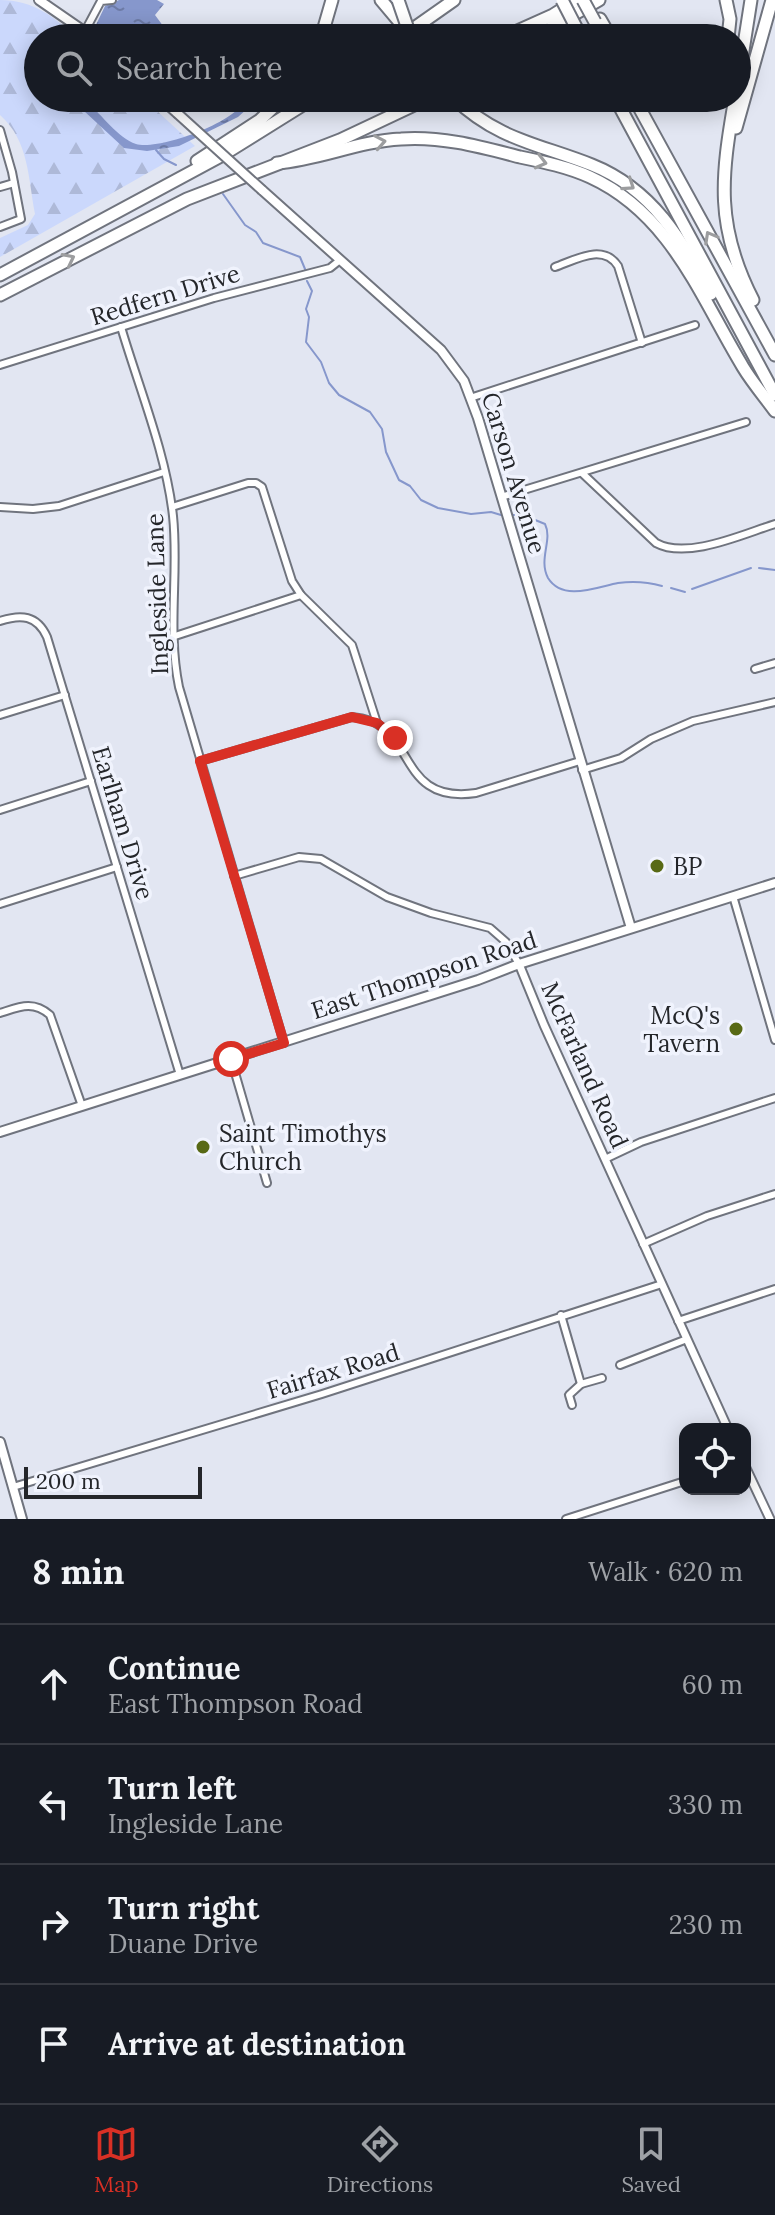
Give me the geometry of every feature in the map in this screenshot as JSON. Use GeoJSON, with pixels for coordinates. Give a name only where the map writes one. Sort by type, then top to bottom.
{"type":"FeatureCollection","features":[{"type":"Feature","properties":{"kind":"highway"},"geometry":{"type":"LineString","coordinates":[[325,24],[332,0]]}},
{"type":"Feature","properties":{"kind":"highway"},"geometry":{"type":"LineString","coordinates":[[381,0],[401,24]]}},
{"type":"Feature","properties":{"kind":"highway"},"geometry":{"type":"LineString","coordinates":[[398,0],[411,24]]}},
{"type":"Feature","properties":{"kind":"highway"},"geometry":{"type":"LineString","coordinates":[[420,24],[455,0]]}},
{"type":"Feature","properties":{"kind":"highway"},"geometry":{"type":"LineString","coordinates":[[562,0],[575,24]]}},
{"type":"Feature","properties":{"kind":"highway"},"geometry":{"type":"LineString","coordinates":[[557,24],[599,0]]}},
{"type":"Feature","properties":{"kind":"highway"},"geometry":{"type":"LineString","coordinates":[[726,0],[729,24]]}},
{"type":"Feature","properties":{"kind":"highway"},"geometry":{"type":"LineString","coordinates":[[747,24],[751,0]]}},
{"type":"Feature","properties":{"kind":"highway"},"geometry":{"type":"LineString","coordinates":[[751,77],[772,0]]}},
{"type":"Feature","properties":{"kind":"highway"},"geometry":{"type":"LineString","coordinates":[[553,24],[584,2]]}},
{"type":"Feature","properties":{"kind":"highway"},"geometry":{"type":"LineString","coordinates":[[584,2],[600,24]]}},
{"type":"Feature","properties":{"kind":"highway"},"geometry":{"type":"LineString","coordinates":[[533,24],[584,2]]}},
{"type":"Feature","properties":{"kind":"highway"},"geometry":{"type":"LineString","coordinates":[[597,20],[598,24]]}},
{"type":"Feature","properties":{"kind":"highway"},"geometry":{"type":"LineString","coordinates":[[141,197],[242,133],[267,112]]}},
{"type":"Feature","properties":{"kind":"highway"},"geometry":{"type":"LineString","coordinates":[[0,275],[233,149],[292,112]]}},
{"type":"Feature","properties":{"kind":"highway"},"geometry":{"type":"LineString","coordinates":[[0,295],[187,199],[340,140],[399,112]]}},
{"type":"Feature","properties":{"kind":"highway"},"geometry":{"type":"LineString","coordinates":[[473,112],[499,131],[593,166],[620,179],[645,197],[684,244],[770,396]]}},
{"type":"Feature","properties":{"kind":"highway"},"geometry":{"type":"LineString","coordinates":[[622,112],[775,411]]}},
{"type":"Feature","properties":{"kind":"highway"},"geometry":{"type":"LineString","coordinates":[[642,112],[775,355]]}},
{"type":"Feature","properties":{"kind":"highway"},"geometry":{"type":"LineString","coordinates":[[733,112],[723,207],[730,249],[737,270],[775,343]]}},
{"type":"Feature","properties":{"kind":"highway"},"geometry":{"type":"LineString","coordinates":[[724,175],[741,112]]}},
{"type":"Feature","properties":{"kind":"highway"},"geometry":{"type":"LineString","coordinates":[[277,163],[306,161],[387,140],[433,139],[489,149],[590,177],[624,197],[662,232],[699,288],[744,369],[770,396]]}},
{"type":"Feature","properties":{"kind":"main road"},"geometry":{"type":"LineString","coordinates":[[39,0],[75,24]]}},
{"type":"Feature","properties":{"kind":"main road","name":"Carson Avenue"},"geometry":{"type":"LineString","coordinates":[[176,112],[441,350],[464,381],[631,928]]}},
{"type":"Feature","properties":{"kind":"main road"},"geometry":{"type":"LineString","coordinates":[[733,896],[775,883]]}},
{"type":"Feature","properties":{"kind":"main road","name":"East Thompson Road"},"geometry":{"type":"LineString","coordinates":[[0,1132],[733,896]]}},
{"type":"Feature","properties":{"kind":"main road"},"geometry":{"type":"LineString","coordinates":[[1,1448],[22,1519]]}},
{"type":"Feature","properties":{"kind":"street"},"geometry":{"type":"LineString","coordinates":[[88,24],[100,1],[112,0]]}},
{"type":"Feature","properties":{"kind":"street"},"geometry":{"type":"LineString","coordinates":[[0,130],[21,219],[0,227]]}},
{"type":"Feature","properties":{"kind":"street"},"geometry":{"type":"LineString","coordinates":[[0,187],[14,183]]}},
{"type":"Feature","properties":{"kind":"street"},"geometry":{"type":"LineString","coordinates":[[555,267],[600,253],[612,258],[618,266],[642,343]]}},
{"type":"Feature","properties":{"kind":"street","name":"Redfern Drive"},"geometry":{"type":"LineString","coordinates":[[0,365],[222,296],[330,268],[340,260]]}},
{"type":"Feature","properties":{"kind":"street"},"geometry":{"type":"LineString","coordinates":[[470,398],[695,325]]}},
{"type":"Feature","properties":{"kind":"street","name":"Ingleside Lane"},"geometry":{"type":"LineString","coordinates":[[121,327],[172,507],[175,549],[172,637],[179,687],[284,1043]]}},
{"type":"Feature","properties":{"kind":"street"},"geometry":{"type":"LineString","coordinates":[[501,497],[746,422]]}},
{"type":"Feature","properties":{"kind":"street"},"geometry":{"type":"LineString","coordinates":[[0,507],[59,506],[164,472]]}},
{"type":"Feature","properties":{"kind":"street"},"geometry":{"type":"LineString","coordinates":[[582,473],[656,543],[666,548],[691,549],[775,524]]}},
{"type":"Feature","properties":{"kind":"street"},"geometry":{"type":"LineString","coordinates":[[172,507],[248,483],[257,484],[263,491],[287,570],[301,595],[352,645],[377,723]]}},
{"type":"Feature","properties":{"kind":"street"},"geometry":{"type":"LineString","coordinates":[[172,637],[301,595]]}},
{"type":"Feature","properties":{"kind":"street","name":"Earlham Drive"},"geometry":{"type":"LineString","coordinates":[[0,621],[20,616],[40,625],[47,637],[180,1075]]}},
{"type":"Feature","properties":{"kind":"street"},"geometry":{"type":"LineString","coordinates":[[755,669],[775,663]]}},
{"type":"Feature","properties":{"kind":"street"},"geometry":{"type":"LineString","coordinates":[[0,715],[65,695]]}},
{"type":"Feature","properties":{"kind":"street"},"geometry":{"type":"LineString","coordinates":[[200,761],[342,719],[361,718],[377,723],[395,738],[417,777],[443,792],[462,795],[621,758],[651,739],[693,721],[775,702]]}},
{"type":"Feature","properties":{"kind":"street"},"geometry":{"type":"LineString","coordinates":[[0,810],[91,781]]}},
{"type":"Feature","properties":{"kind":"street","name":"McFarland Road"},"geometry":{"type":"LineString","coordinates":[[234,876],[299,857],[321,859],[387,897],[431,913],[490,928],[506,942],[519,964],[725,1423]]}},
{"type":"Feature","properties":{"kind":"street"},"geometry":{"type":"LineString","coordinates":[[0,904],[117,867]]}},
{"type":"Feature","properties":{"kind":"street"},"geometry":{"type":"LineString","coordinates":[[733,896],[775,1040]]}},
{"type":"Feature","properties":{"kind":"street"},"geometry":{"type":"LineString","coordinates":[[0,1013],[30,1005],[50,1015],[82,1106]]}},
{"type":"Feature","properties":{"kind":"street"},"geometry":{"type":"LineString","coordinates":[[231,1059],[267,1183]]}},
{"type":"Feature","properties":{"kind":"street"},"geometry":{"type":"LineString","coordinates":[[605,1159],[641,1142],[775,1098]]}},
{"type":"Feature","properties":{"kind":"street"},"geometry":{"type":"LineString","coordinates":[[643,1244],[707,1216],[775,1194]]}},
{"type":"Feature","properties":{"kind":"street","name":"Fairfax Road"},"geometry":{"type":"LineString","coordinates":[[13,1487],[322,1394],[662,1284]]}},
{"type":"Feature","properties":{"kind":"street"},"geometry":{"type":"LineString","coordinates":[[678,1321],[775,1289]]}},
{"type":"Feature","properties":{"kind":"street"},"geometry":{"type":"LineString","coordinates":[[561,1315],[581,1384]]}},
{"type":"Feature","properties":{"kind":"street"},"geometry":{"type":"LineString","coordinates":[[620,1365],[687,1339]]}},
{"type":"Feature","properties":{"kind":"street"},"geometry":{"type":"LineString","coordinates":[[572,1405],[569,1395],[581,1384],[602,1378]]}},
{"type":"Feature","properties":{"kind":"street"},"geometry":{"type":"LineString","coordinates":[[751,1479],[770,1519]]}},
{"type":"Feature","properties":{"kind":"street"},"geometry":{"type":"LineString","coordinates":[[566,1519],[679,1483]]}},
{"type":"Feature","properties":{"kind":"green space"},"geometry":{"type":"Polygon","coordinates":[[[0,0],[33,6],[61,24],[24,24],[24,112],[158,112],[195,146],[0,257],[0,238],[28,225],[35,214],[22,148],[10,125],[0,115],[0,0]]]}},
{"type":"Feature","properties":{"kind":"water"},"geometry":{"type":"Polygon","coordinates":[[[119,0],[157,0],[164,4],[155,15],[162,24],[96,24],[105,6],[119,0]]]}},
{"type":"Feature","properties":{"kind":"water"},"geometry":{"type":"Polygon","coordinates":[[[85,112],[97,112],[129,141],[147,145],[179,139],[215,125],[234,112],[244,112],[179,146],[147,151],[124,148],[85,112]]]}},
{"type":"Feature","properties":{"kind":"waterway"},"geometry":{"type":"LineString","coordinates":[[156,150],[176,165]]}},
{"type":"Feature","properties":{"kind":"waterway"},"geometry":{"type":"LineString","coordinates":[[223,194],[245,225],[256,232],[263,243],[300,257],[305,269]]}},
{"type":"Feature","properties":{"kind":"waterway"},"geometry":{"type":"LineString","coordinates":[[307,281],[312,291],[306,309],[309,317],[306,342],[339,395],[370,412],[382,429],[386,452],[399,480],[410,486],[421,500],[438,508],[501,515]]}},
{"type":"Feature","properties":{"kind":"waterway"},"geometry":{"type":"LineString","coordinates":[[512,515],[523,515],[545,524],[545,571],[554,585],[562,589],[591,590],[629,582],[662,586]]}},
{"type":"Feature","properties":{"kind":"waterway"},"geometry":{"type":"LineString","coordinates":[[692,589],[751,568]]}},
{"type":"Feature","properties":{"kind":"waterway"},"geometry":{"type":"LineString","coordinates":[[759,568],[775,570]]}},
{"type":"Feature","properties":{"kind":"waterway"},"geometry":{"type":"LineString","coordinates":[[671,588],[685,592]]}},
{"type":"Feature","properties":{"kind":"place","name":"BP"},"geometry":{"type":"Point","coordinates":[657,866]}},
{"type":"Feature","properties":{"kind":"place","name":"McQ's Tavern"},"geometry":{"type":"Point","coordinates":[736,1029]}},
{"type":"Feature","properties":{"kind":"place","name":"Saint Timothys Church"},"geometry":{"type":"Point","coordinates":[203,1147]}},
{"type":"Feature","properties":{"kind":"route"},"geometry":{"type":"LineString","coordinates":[[231,1059],[284,1043],[200,761],[352,717],[377,723],[395,738]]}}]}
